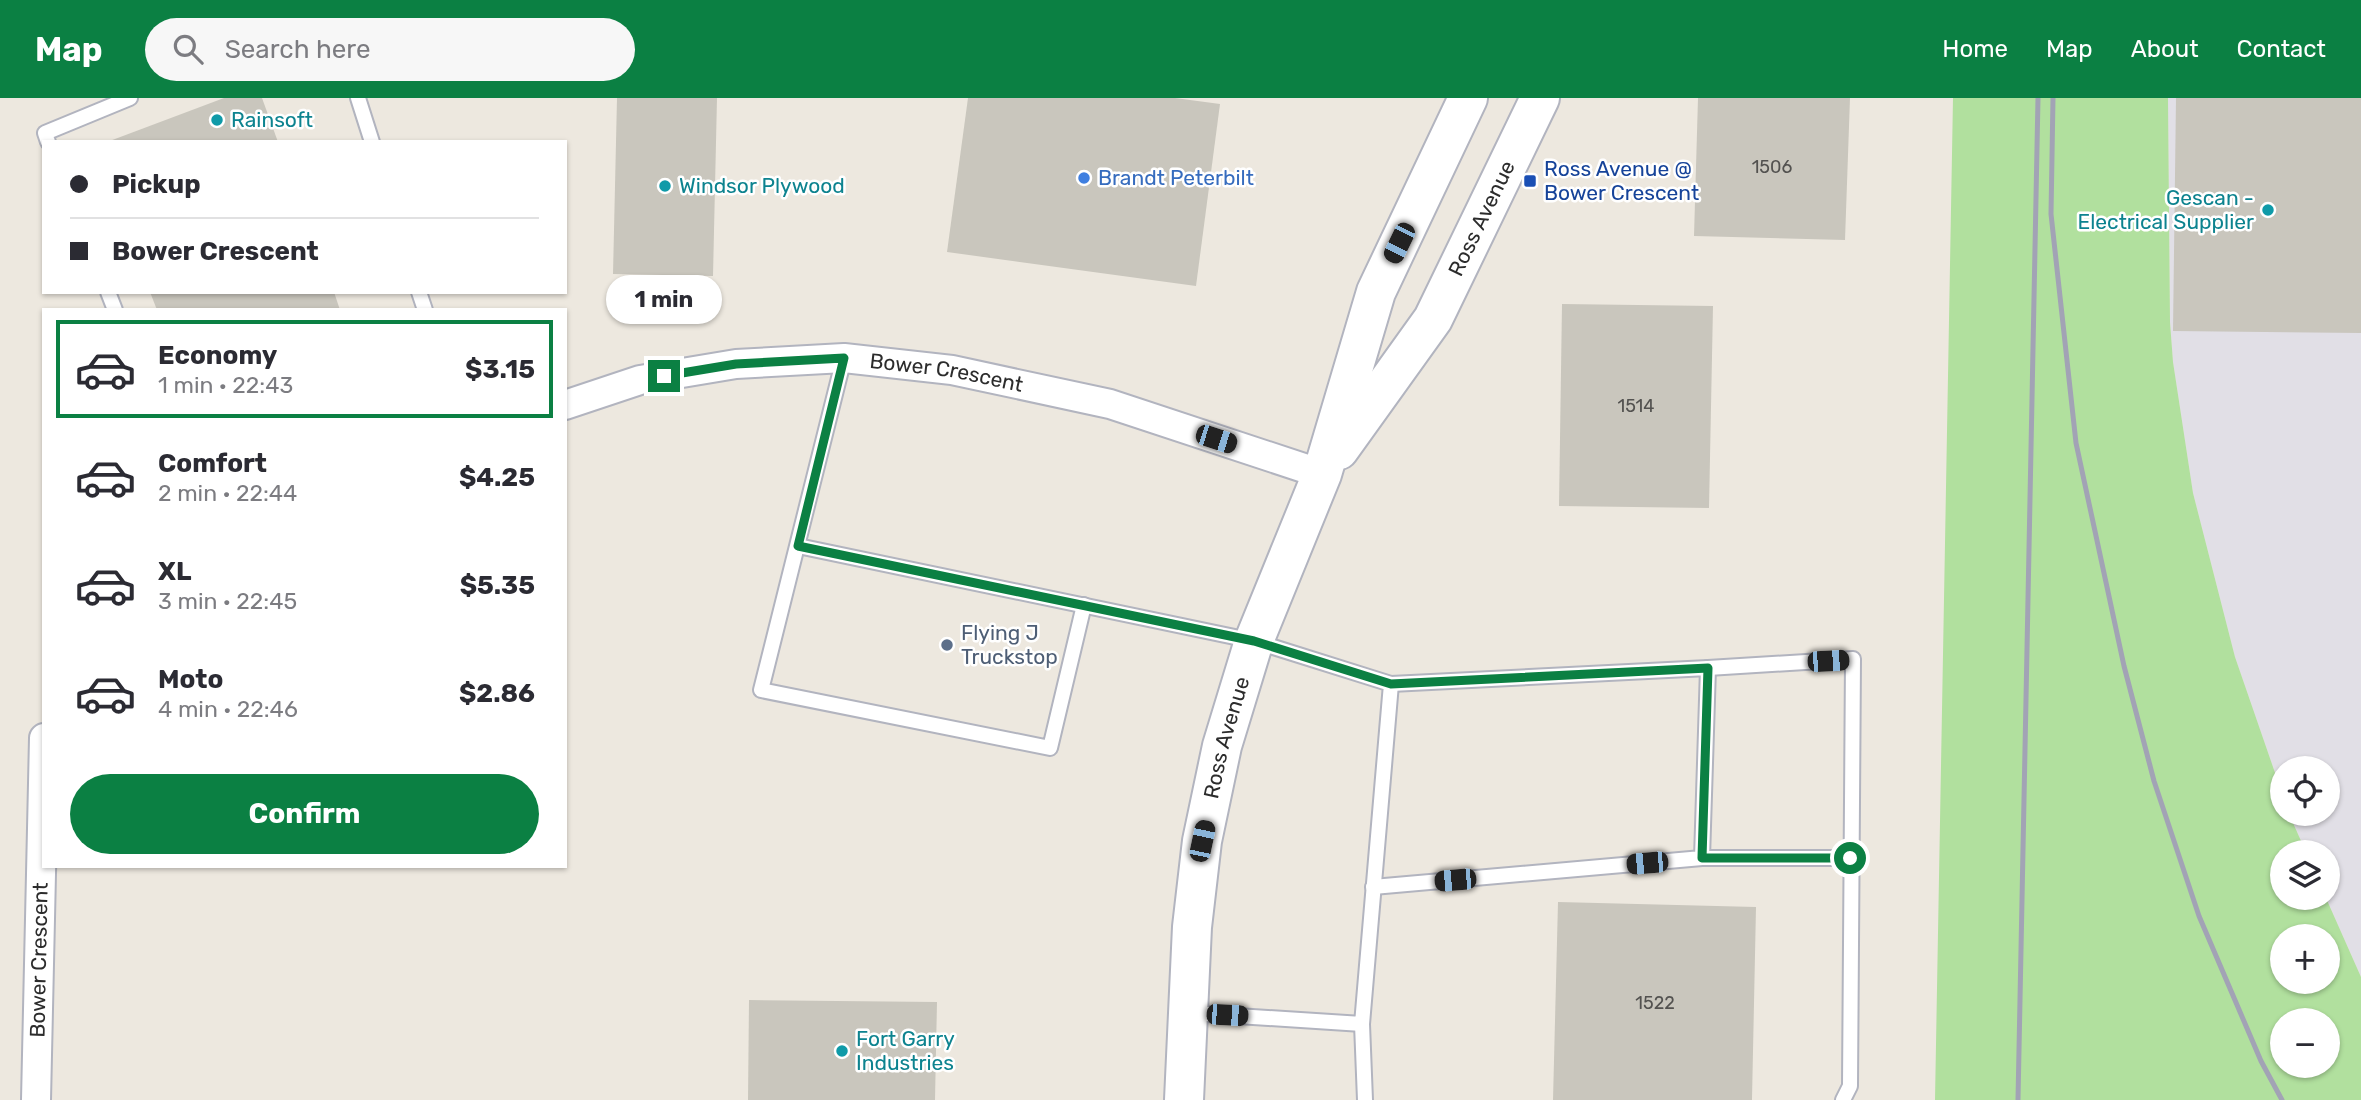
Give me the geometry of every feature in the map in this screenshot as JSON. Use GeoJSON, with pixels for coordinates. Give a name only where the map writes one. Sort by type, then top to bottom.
{"type":"FeatureCollection","features":[{"type":"Feature","properties":{"kind":"main road","name":"Ross Avenue"},"geometry":{"type":"LineString","coordinates":[[1184,1100],[1192,927],[1202,841],[1222,746],[1254,641],[1322,474],[1376,292],[1468,98]]}},
{"type":"Feature","properties":{"kind":"main road","name":"Ross Avenue"},"geometry":{"type":"LineString","coordinates":[[1322,474],[1433,319],[1540,98]]}},
{"type":"Feature","properties":{"kind":"street","name":"Bower Crescent"},"geometry":{"type":"LineString","coordinates":[[567,404],[640,380],[736,364],[844,358],[953,370],[1110,404],[1322,474]]}},
{"type":"Feature","properties":{"kind":"street","name":"Bower Crescent"},"geometry":{"type":"LineString","coordinates":[[36,1100],[42,828]]}},
{"type":"Feature","properties":{"kind":"lane"},"geometry":{"type":"LineString","coordinates":[[47,140],[45,133],[130,98]]}},
{"type":"Feature","properties":{"kind":"lane"},"geometry":{"type":"LineString","coordinates":[[358,98],[371,140]]}},
{"type":"Feature","properties":{"kind":"lane"},"geometry":{"type":"LineString","coordinates":[[844,358],[761,690],[1050,748],[1084,605]]}},
{"type":"Feature","properties":{"kind":"lane"},"geometry":{"type":"LineString","coordinates":[[798,546],[1254,641],[1391,684],[1853,659],[1850,1086],[1843,1100]]}},
{"type":"Feature","properties":{"kind":"lane"},"geometry":{"type":"LineString","coordinates":[[1702,858],[1708,668]]}},
{"type":"Feature","properties":{"kind":"lane"},"geometry":{"type":"LineString","coordinates":[[1365,1100],[1362,1024],[1391,684]]}},
{"type":"Feature","properties":{"kind":"lane"},"geometry":{"type":"LineString","coordinates":[[1373,887],[1702,858],[1850,858]]}},
{"type":"Feature","properties":{"kind":"lane"},"geometry":{"type":"LineString","coordinates":[[1187,1013],[1362,1024]]}},
{"type":"Feature","properties":{"kind":"shaded area"},"geometry":{"type":"Polygon","coordinates":[[[2168,98],[2361,98],[2361,977],[2340,924],[2338,924],[2331,910],[2340,910],[2340,840],[2301,840],[2294,826],[2340,826],[2340,756],[2270,756],[2270,758],[2235,657],[2193,493],[2173,362],[2170,322],[2168,98]]]}},
{"type":"Feature","properties":{"kind":"green space"},"geometry":{"type":"Polygon","coordinates":[[[1953,98],[2168,98],[2170,322],[2173,362],[2193,493],[2235,657],[2270,758],[2270,826],[2294,826],[2301,840],[2270,840],[2270,910],[2331,910],[2338,924],[2270,924],[2270,994],[2340,994],[2340,930],[2361,977],[2361,1100],[1935,1100],[1953,98]]]}},
{"type":"Feature","properties":{"kind":"building","name":"Rainsoft"},"geometry":{"type":"Polygon","coordinates":[[[224,98],[262,98],[277,140],[112,140],[224,98]]]}},
{"type":"Feature","properties":{"kind":"building","name":"Windsor Plywood"},"geometry":{"type":"Polygon","coordinates":[[[617,98],[717,98],[713,276],[613,274],[617,98]]]}},
{"type":"Feature","properties":{"kind":"building","name":"Brandt Peterbilt"},"geometry":{"type":"Polygon","coordinates":[[[968,98],[1175,98],[1220,104],[1196,286],[947,252],[968,98]]]}},
{"type":"Feature","properties":{"kind":"building"},"geometry":{"type":"Polygon","coordinates":[[[1698,98],[1850,98],[1845,240],[1694,236],[1698,98]]]}},
{"type":"Feature","properties":{"kind":"building","name":"Gescan - Electrical Supplier"},"geometry":{"type":"Polygon","coordinates":[[[2176,98],[2361,98],[2361,333],[2173,331],[2176,98]]]}},
{"type":"Feature","properties":{"kind":"building"},"geometry":{"type":"Polygon","coordinates":[[[151,294],[335,294],[339,308],[156,308],[151,294]]]}},
{"type":"Feature","properties":{"kind":"building"},"geometry":{"type":"Polygon","coordinates":[[[1562,304],[1713,306],[1709,508],[1559,506],[1562,304]]]}},
{"type":"Feature","properties":{"kind":"building"},"geometry":{"type":"Polygon","coordinates":[[[1558,902],[1756,907],[1752,1100],[1553,1100],[1558,902]]]}},
{"type":"Feature","properties":{"kind":"building","name":"Fort Garry Industries"},"geometry":{"type":"Polygon","coordinates":[[[749,1000],[937,1002],[935,1100],[748,1100],[749,1000]]]}},
{"type":"Feature","properties":{"kind":"railway"},"geometry":{"type":"LineString","coordinates":[[2018,1100],[2038,98]]}},
{"type":"Feature","properties":{"kind":"railway"},"geometry":{"type":"LineString","coordinates":[[2053,98],[2051,214],[2076,443],[2124,666],[2154,781],[2199,916],[2261,1061],[2282,1100]]}},
{"type":"Feature","properties":{"kind":"place","name":"Rainsoft"},"geometry":{"type":"Point","coordinates":[217,120]}},
{"type":"Feature","properties":{"kind":"place","name":"Brandt Peterbilt"},"geometry":{"type":"Point","coordinates":[1084,178]}},
{"type":"Feature","properties":{"kind":"place","name":"Ross Avenue @ Bower Crescent"},"geometry":{"type":"Point","coordinates":[1530,181]}},
{"type":"Feature","properties":{"kind":"place","name":"Windsor Plywood"},"geometry":{"type":"Point","coordinates":[665,186]}},
{"type":"Feature","properties":{"kind":"place","name":"Gescan - Electrical Supplier"},"geometry":{"type":"Point","coordinates":[2268,210]}},
{"type":"Feature","properties":{"kind":"place","name":"Flying J Truckstop"},"geometry":{"type":"Point","coordinates":[947,645]}},
{"type":"Feature","properties":{"kind":"place","name":"Fort Garry Industries"},"geometry":{"type":"Point","coordinates":[842,1051]}},
{"type":"Feature","properties":{"kind":"route"},"geometry":{"type":"LineString","coordinates":[[664,376],[736,364],[844,358],[798,546],[1254,641],[1391,684],[1708,668],[1702,858],[1850,858]]}}]}
